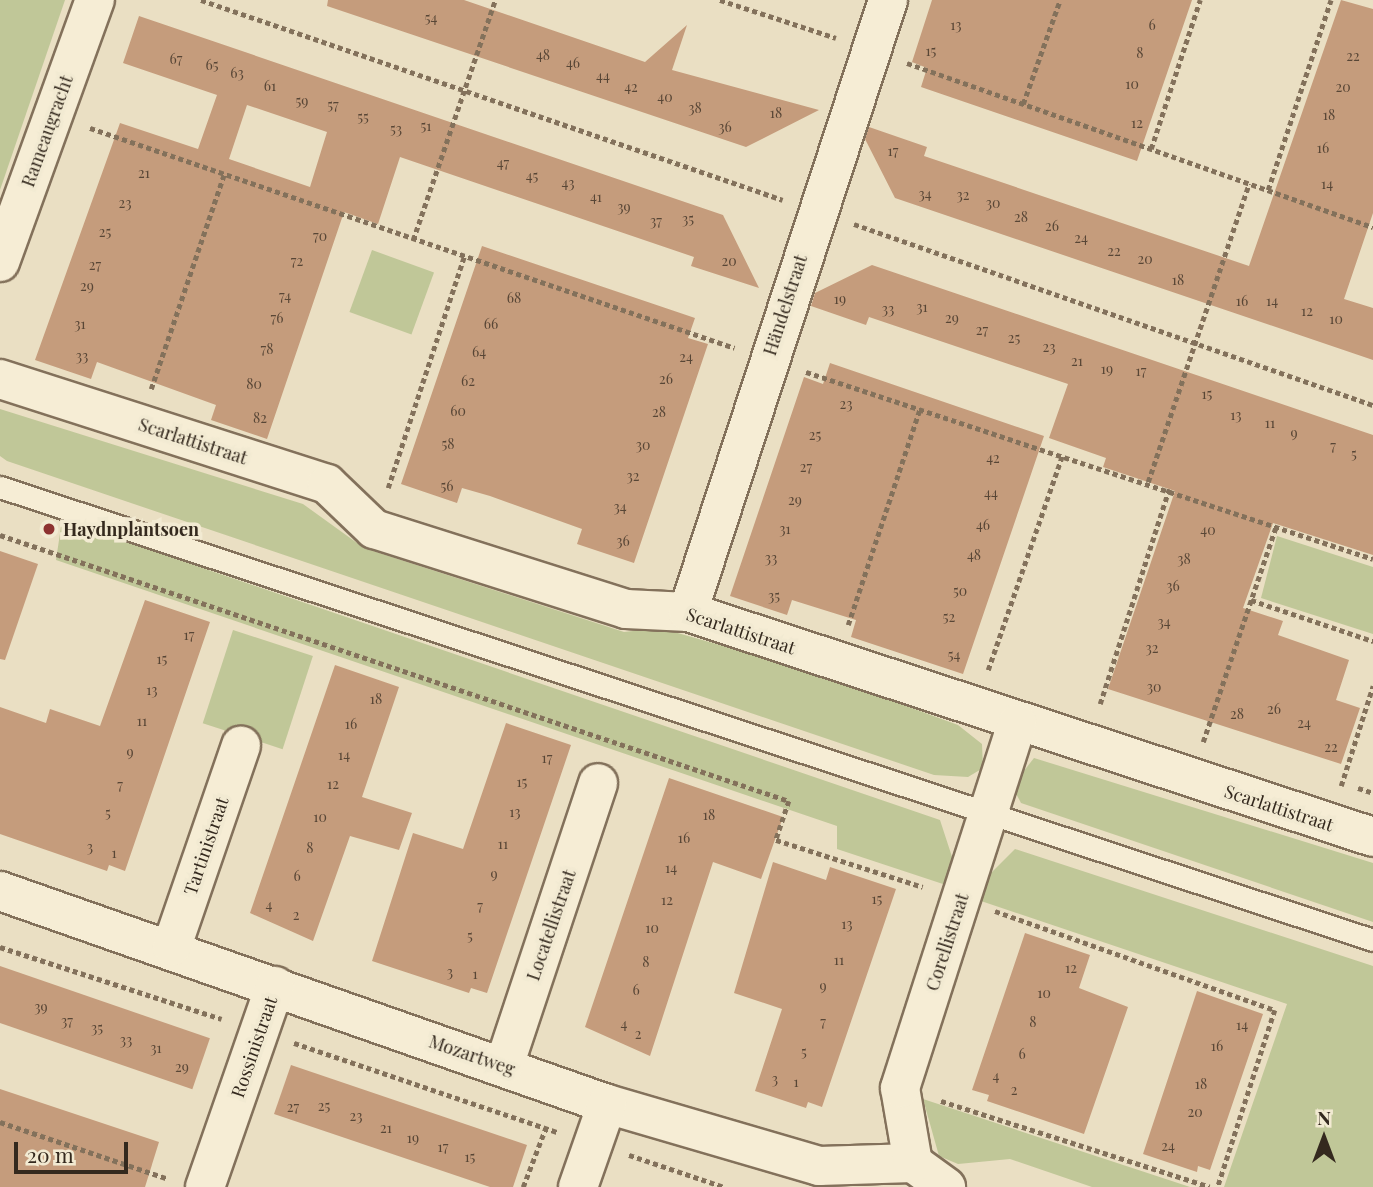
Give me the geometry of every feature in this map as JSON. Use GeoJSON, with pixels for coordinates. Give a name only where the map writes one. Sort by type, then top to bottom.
{"type":"FeatureCollection","features":[{"type":"Feature","properties":{"kind":"street","name":"Rameaugracht"},"geometry":{"type":"LineString","coordinates":[[0,262],[95,0]]}},
{"type":"Feature","properties":{"kind":"street","name":"Händelstraat"},"geometry":{"type":"LineString","coordinates":[[688,612],[768,359],[888,0]]}},
{"type":"Feature","properties":{"kind":"street","name":"Scarlattistraat"},"geometry":{"type":"LineString","coordinates":[[0,379],[327,484],[374,529],[625,608],[688,612],[1017,723],[1373,837]]}},
{"type":"Feature","properties":{"kind":"street","name":"Corellistraat"},"geometry":{"type":"LineString","coordinates":[[913,1163],[900,1088],[1017,723]]}},
{"type":"Feature","properties":{"kind":"street","name":"Tartinistraat"},"geometry":{"type":"LineString","coordinates":[[172,946],[241,746]]}},
{"type":"Feature","properties":{"kind":"street","name":"Locatellistraat"},"geometry":{"type":"LineString","coordinates":[[504,1066],[598,783]]}},
{"type":"Feature","properties":{"kind":"street","name":"Mozartweg"},"geometry":{"type":"LineString","coordinates":[[0,891],[172,946],[275,986],[607,1104],[819,1166],[913,1163]]}},
{"type":"Feature","properties":{"kind":"street","name":"Rossinistraat"},"geometry":{"type":"LineString","coordinates":[[192,1185],[259,1031],[275,986]]}},
{"type":"Feature","properties":{"kind":"street"},"geometry":{"type":"LineString","coordinates":[[578,1187],[607,1104]]}},
{"type":"Feature","properties":{"kind":"street"},"geometry":{"type":"LineString","coordinates":[[913,1163],[946,1187]]}},
{"type":"Feature","properties":{"kind":"lane"},"geometry":{"type":"LineString","coordinates":[[0,487],[1373,940]]}},
{"type":"Feature","properties":{"kind":"path"},"geometry":{"type":"LineString","coordinates":[[413,240],[495,0]]}},
{"type":"Feature","properties":{"kind":"path"},"geometry":{"type":"LineString","coordinates":[[720,0],[871,50],[1373,227]]}},
{"type":"Feature","properties":{"kind":"path"},"geometry":{"type":"LineString","coordinates":[[1023,104],[1060,0]]}},
{"type":"Feature","properties":{"kind":"path"},"geometry":{"type":"LineString","coordinates":[[1151,149],[1200,0]]}},
{"type":"Feature","properties":{"kind":"path"},"geometry":{"type":"LineString","coordinates":[[1268,190],[1331,0]]}},
{"type":"Feature","properties":{"kind":"path"},"geometry":{"type":"LineString","coordinates":[[53,115],[413,240],[920,410],[1148,482],[1373,559]]}},
{"type":"Feature","properties":{"kind":"path"},"geometry":{"type":"LineString","coordinates":[[139,424],[224,175]]}},
{"type":"Feature","properties":{"kind":"path"},"geometry":{"type":"LineString","coordinates":[[1148,482],[1250,184]]}},
{"type":"Feature","properties":{"kind":"path"},"geometry":{"type":"LineString","coordinates":[[374,529],[464,257]]}},
{"type":"Feature","properties":{"kind":"path"},"geometry":{"type":"LineString","coordinates":[[836,662],[920,410]]}},
{"type":"Feature","properties":{"kind":"path"},"geometry":{"type":"LineString","coordinates":[[975,709],[1062,456]]}},
{"type":"Feature","properties":{"kind":"path"},"geometry":{"type":"LineString","coordinates":[[1108,707],[1096,703],[1169,489]]}},
{"type":"Feature","properties":{"kind":"path"},"geometry":{"type":"LineString","coordinates":[[1191,780],[1276,526]]}},
{"type":"Feature","properties":{"kind":"path"},"geometry":{"type":"LineString","coordinates":[[0,535],[789,801],[776,840],[961,899],[1275,1010],[1218,1187]]}},
{"type":"Feature","properties":{"kind":"path"},"geometry":{"type":"LineString","coordinates":[[1251,600],[1373,641]]}},
{"type":"Feature","properties":{"kind":"path"},"geometry":{"type":"LineString","coordinates":[[1329,825],[1373,686]]}},
{"type":"Feature","properties":{"kind":"path"},"geometry":{"type":"LineString","coordinates":[[1193,734],[1217,742]]}},
{"type":"Feature","properties":{"kind":"path"},"geometry":{"type":"LineString","coordinates":[[1330,779],[1373,793]]}},
{"type":"Feature","properties":{"kind":"path"},"geometry":{"type":"LineString","coordinates":[[0,947],[724,1187]]}},
{"type":"Feature","properties":{"kind":"path"},"geometry":{"type":"LineString","coordinates":[[523,1187],[546,1128],[558,1086]]}},
{"type":"Feature","properties":{"kind":"path"},"geometry":{"type":"LineString","coordinates":[[900,1088],[1210,1187]]}},
{"type":"Feature","properties":{"kind":"path"},"geometry":{"type":"LineString","coordinates":[[0,1122],[192,1185]]}},
{"type":"Feature","properties":{"kind":"green space"},"geometry":{"type":"Polygon","coordinates":[[[0,0],[65,0],[0,190],[0,0]]]}},
{"type":"Feature","properties":{"kind":"green space"},"geometry":{"type":"Polygon","coordinates":[[[372,250],[434,273],[411,335],[349,312],[372,250]]]}},
{"type":"Feature","properties":{"kind":"green space"},"geometry":{"type":"Polygon","coordinates":[[[0,409],[303,504],[364,548],[624,632],[660,628],[811,671],[958,725],[982,744],[983,768],[968,777],[934,775],[7,461],[0,456],[0,409]]]}},
{"type":"Feature","properties":{"kind":"green space"},"geometry":{"type":"Polygon","coordinates":[[[62,520],[940,820],[955,866],[949,886],[837,849],[837,826],[56,560],[62,520]]]}},
{"type":"Feature","properties":{"kind":"green space"},"geometry":{"type":"Polygon","coordinates":[[[1277,536],[1373,567],[1373,634],[1261,598],[1277,536]]]}},
{"type":"Feature","properties":{"kind":"green space"},"geometry":{"type":"Polygon","coordinates":[[[233,630],[313,656],[283,749],[203,723],[233,630]]]}},
{"type":"Feature","properties":{"kind":"green space"},"geometry":{"type":"Polygon","coordinates":[[[1034,758],[1373,863],[1373,922],[1021,803],[1012,786],[1034,758]]]}},
{"type":"Feature","properties":{"kind":"green space"},"geometry":{"type":"Polygon","coordinates":[[[1015,849],[1373,966],[1373,1187],[1224,1187],[1287,1004],[981,901],[989,875],[1015,849]]]}},
{"type":"Feature","properties":{"kind":"green space"},"geometry":{"type":"Polygon","coordinates":[[[923,1099],[1190,1187],[1092,1187],[1010,1159],[958,1164],[939,1156],[923,1099]]]}},
{"type":"Feature","properties":{"kind":"building"},"geometry":{"type":"Polygon","coordinates":[[[328,0],[464,0],[645,62],[687,25],[672,70],[819,110],[746,147],[327,6],[328,0]]]}},
{"type":"Feature","properties":{"kind":"building"},"geometry":{"type":"Polygon","coordinates":[[[932,0],[1192,0],[1137,161],[921,87],[927,68],[912,62],[932,0]]]}},
{"type":"Feature","properties":{"kind":"building"},"geometry":{"type":"Polygon","coordinates":[[[1341,0],[1373,9],[1373,213],[1344,299],[1373,308],[1373,360],[895,198],[865,139],[869,127],[927,147],[924,156],[1249,266],[1341,0]]]}},
{"type":"Feature","properties":{"kind":"building"},"geometry":{"type":"Polygon","coordinates":[[[139,16],[723,215],[759,288],[691,266],[694,257],[400,157],[378,224],[344,212],[267,439],[211,420],[216,405],[97,362],[91,379],[35,360],[120,123],[198,149],[217,95],[123,63],[139,16]],[[247,105],[229,159],[310,187],[327,132],[247,105]]]}},
{"type":"Feature","properties":{"kind":"building"},"geometry":{"type":"Polygon","coordinates":[[[482,246],[695,318],[688,338],[708,344],[634,563],[577,544],[582,529],[490,496],[462,488],[457,503],[401,484],[482,246]]]}},
{"type":"Feature","properties":{"kind":"building"},"geometry":{"type":"Polygon","coordinates":[[[872,265],[1373,435],[1373,555],[1273,523],[1243,608],[1283,621],[1278,635],[1349,660],[1336,700],[1360,708],[1341,764],[1108,689],[1175,491],[1103,467],[1106,458],[1049,438],[1068,384],[869,317],[866,325],[811,306],[815,293],[872,265]]]}},
{"type":"Feature","properties":{"kind":"building"},"geometry":{"type":"Polygon","coordinates":[[[830,363],[1044,436],[963,674],[851,637],[856,620],[792,600],[787,615],[730,596],[804,377],[823,384],[830,363]]]}},
{"type":"Feature","properties":{"kind":"building"},"geometry":{"type":"Polygon","coordinates":[[[0,551],[38,564],[5,660],[0,659],[0,551]]]}},
{"type":"Feature","properties":{"kind":"building"},"geometry":{"type":"Polygon","coordinates":[[[145,600],[210,622],[125,871],[109,865],[107,871],[0,834],[0,707],[46,723],[50,709],[100,726],[145,600]]]}},
{"type":"Feature","properties":{"kind":"building"},"geometry":{"type":"Polygon","coordinates":[[[335,665],[399,687],[362,797],[412,813],[399,850],[350,836],[313,941],[250,913],[335,665]]]}},
{"type":"Feature","properties":{"kind":"building"},"geometry":{"type":"Polygon","coordinates":[[[506,723],[571,745],[487,993],[471,988],[469,993],[372,961],[413,833],[463,849],[506,723]]]}},
{"type":"Feature","properties":{"kind":"building"},"geometry":{"type":"Polygon","coordinates":[[[669,778],[783,817],[761,879],[713,862],[650,1056],[585,1027],[669,778]]]}},
{"type":"Feature","properties":{"kind":"building"},"geometry":{"type":"Polygon","coordinates":[[[773,862],[826,880],[830,867],[896,889],[822,1107],[808,1102],[806,1108],[755,1091],[782,1009],[734,993],[773,862]]]}},
{"type":"Feature","properties":{"kind":"building"},"geometry":{"type":"Polygon","coordinates":[[[1025,933],[1090,955],[1079,988],[1128,1007],[1084,1134],[987,1101],[989,1095],[972,1090],[1025,933]]]}},
{"type":"Feature","properties":{"kind":"building"},"geometry":{"type":"Polygon","coordinates":[[[0,966],[210,1038],[192,1089],[0,1023],[0,966]]]}},
{"type":"Feature","properties":{"kind":"building"},"geometry":{"type":"Polygon","coordinates":[[[1197,991],[1263,1014],[1210,1170],[1198,1166],[1197,1172],[1143,1154],[1197,991]]]}},
{"type":"Feature","properties":{"kind":"building"},"geometry":{"type":"Polygon","coordinates":[[[291,1065],[527,1145],[513,1187],[490,1187],[274,1114],[291,1065]]]}},
{"type":"Feature","properties":{"kind":"building"},"geometry":{"type":"Polygon","coordinates":[[[0,1089],[159,1142],[145,1187],[0,1187],[0,1089]]]}},
{"type":"Feature","properties":{"kind":"place","name":"Haydnplantsoen"},"geometry":{"type":"Point","coordinates":[49,529]}}]}
